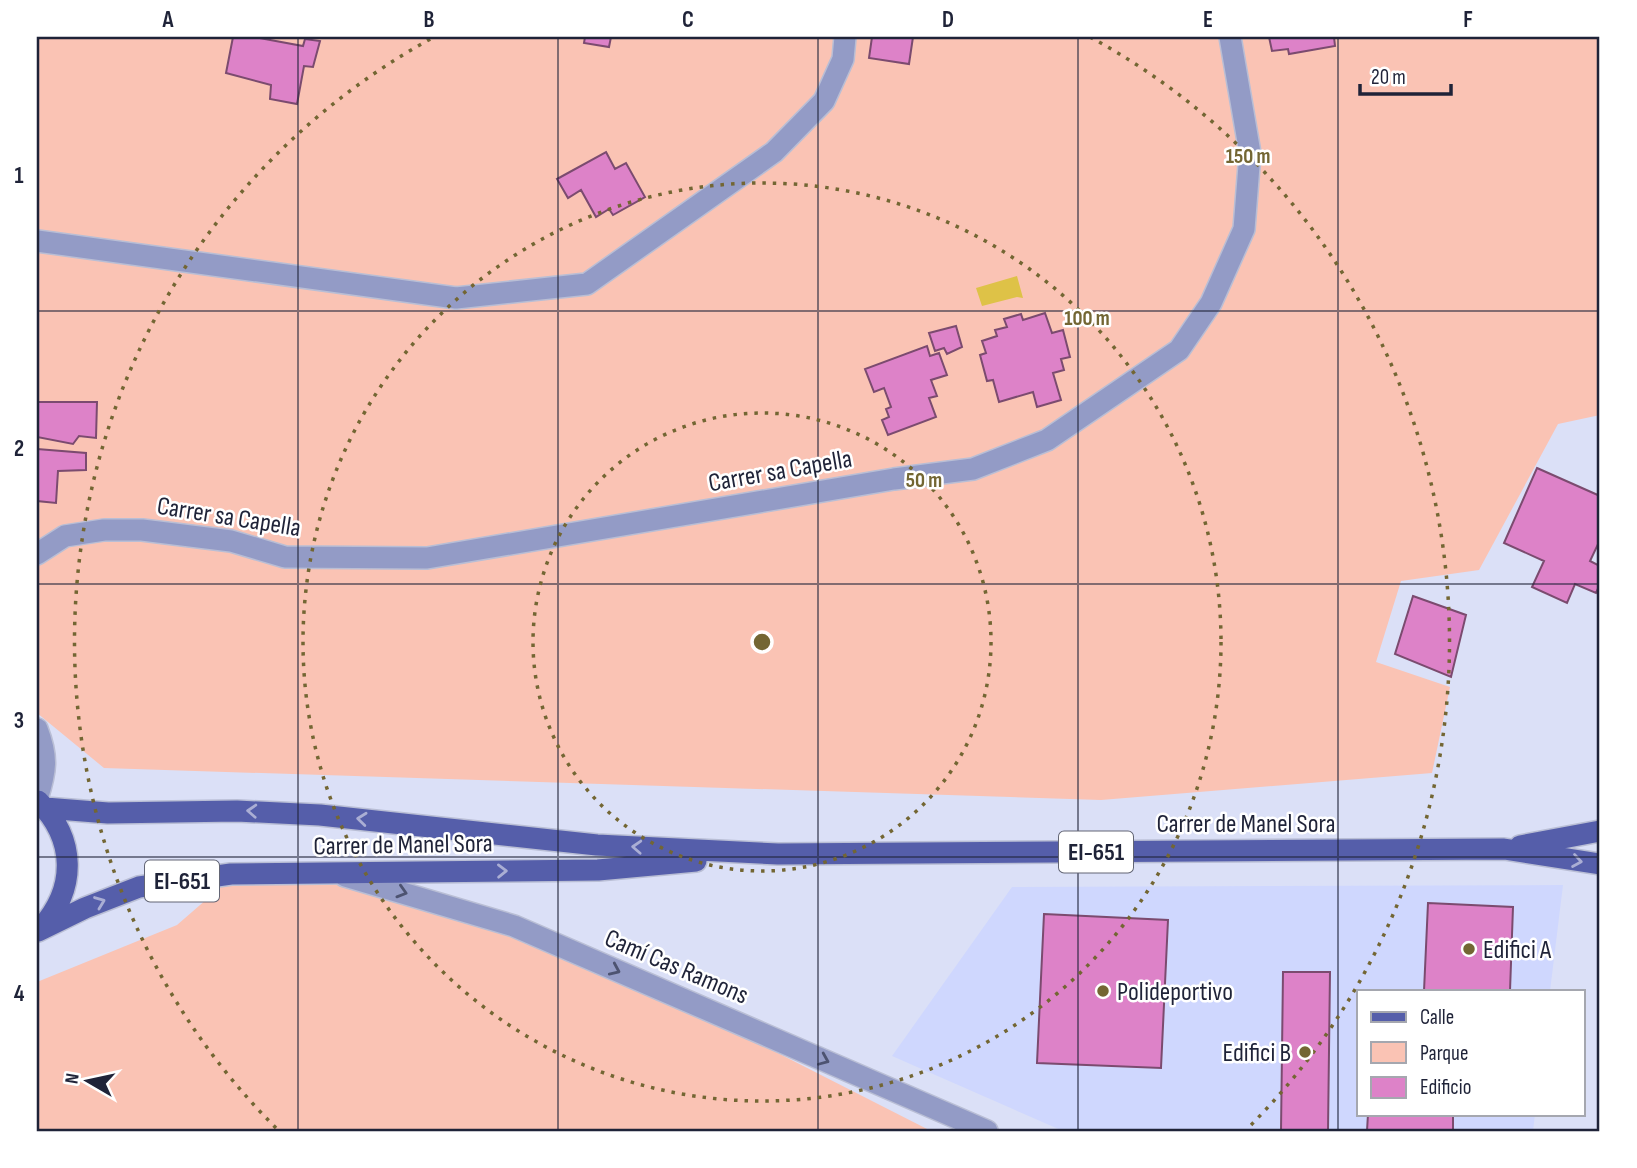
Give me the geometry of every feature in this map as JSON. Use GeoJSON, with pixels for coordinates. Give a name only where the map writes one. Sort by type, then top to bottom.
{"type":"FeatureCollection","features":[{"type":"Feature","properties":{"kind":"main road","name":"Carrer de Manel Sora"},"geometry":{"type":"LineString","coordinates":[[39,802],[108,813],[237,811],[306,814],[597,845],[778,854],[1504,849],[1600,864]]}},
{"type":"Feature","properties":{"kind":"main road","name":"EI-651"},"geometry":{"type":"LineString","coordinates":[[37,932],[51,917],[61,899],[66,881],[67,861],[64,842],[56,824],[39,802]]}},
{"type":"Feature","properties":{"kind":"main road","name":"Carrer de Manel Sora"},"geometry":{"type":"LineString","coordinates":[[1504,849],[1600,831]]}},
{"type":"Feature","properties":{"kind":"main road","name":"Carrer de Manel Sora"},"geometry":{"type":"LineString","coordinates":[[37,932],[85,908],[139,887],[231,874],[598,870],[778,854]]}},
{"type":"Feature","properties":{"kind":"street"},"geometry":{"type":"LineString","coordinates":[[37,241],[456,298],[587,284],[774,152],[824,101],[843,59],[845,37]]}},
{"type":"Feature","properties":{"kind":"street","name":"Carrer sa Capella"},"geometry":{"type":"LineString","coordinates":[[37,554],[65,536],[104,530],[142,530],[231,541],[285,557],[427,558],[894,478],[973,469],[1046,440],[1179,350],[1212,303],[1244,229],[1250,153],[1230,37]]}},
{"type":"Feature","properties":{"kind":"street"},"geometry":{"type":"LineString","coordinates":[[37,729],[46,759],[39,802]]}},
{"type":"Feature","properties":{"kind":"street","name":"Camí Cas Ramons"},"geometry":{"type":"LineString","coordinates":[[336,873],[514,926],[981,1130]]}},
{"type":"Feature","properties":{"kind":"shaded area"},"geometry":{"type":"Polygon","coordinates":[[[1017,276],[1023,298],[1017,297],[982,306],[976,288],[1017,276]]]}},
{"type":"Feature","properties":{"kind":"shaded area"},"geometry":{"type":"Polygon","coordinates":[[[1563,885],[1550,990],[1357,990],[1357,1116],[1535,1116],[1533,1131],[1063,1131],[892,1056],[1012,887],[1563,885]]]}},
{"type":"Feature","properties":{"kind":"green space"},"geometry":{"type":"Polygon","coordinates":[[[37,37],[1600,37],[1600,415],[1558,424],[1479,570],[1401,581],[1376,662],[1450,687],[1432,773],[1101,800],[104,768],[37,713],[37,37]]]}},
{"type":"Feature","properties":{"kind":"green space"},"geometry":{"type":"Polygon","coordinates":[[[230,879],[353,879],[613,969],[931,1131],[37,1131],[37,982],[177,925],[230,879]]]}},
{"type":"Feature","properties":{"kind":"building"},"geometry":{"type":"Polygon","coordinates":[[[233,37],[254,37],[303,46],[305,39],[320,41],[313,67],[304,66],[297,104],[270,99],[271,85],[226,73],[233,37]]]}},
{"type":"Feature","properties":{"kind":"building"},"geometry":{"type":"Polygon","coordinates":[[[585,37],[611,37],[609,47],[584,43],[585,37]]]}},
{"type":"Feature","properties":{"kind":"building"},"geometry":{"type":"Polygon","coordinates":[[[872,37],[913,37],[909,64],[869,58],[872,37]]]}},
{"type":"Feature","properties":{"kind":"building"},"geometry":{"type":"Polygon","coordinates":[[[1269,37],[1334,37],[1335,46],[1289,54],[1288,49],[1272,51],[1269,37]]]}},
{"type":"Feature","properties":{"kind":"building"},"geometry":{"type":"Polygon","coordinates":[[[606,152],[615,169],[626,163],[645,197],[613,215],[609,209],[596,217],[581,190],[568,198],[557,179],[606,152]]]}},
{"type":"Feature","properties":{"kind":"building"},"geometry":{"type":"Polygon","coordinates":[[[1045,313],[1052,333],[1063,330],[1070,357],[1061,359],[1064,370],[1053,373],[1061,400],[1037,407],[1033,392],[999,402],[993,380],[987,381],[980,355],[986,353],[982,341],[997,336],[995,330],[1007,327],[1004,319],[1021,314],[1023,320],[1045,313]]]}},
{"type":"Feature","properties":{"kind":"building"},"geometry":{"type":"Polygon","coordinates":[[[956,326],[962,347],[947,354],[944,348],[935,351],[929,333],[956,326]]]}},
{"type":"Feature","properties":{"kind":"building"},"geometry":{"type":"Polygon","coordinates":[[[927,346],[930,356],[939,353],[947,375],[931,380],[937,396],[929,398],[936,417],[888,435],[882,420],[889,417],[886,409],[891,407],[884,388],[874,392],[865,369],[927,346]]]}},
{"type":"Feature","properties":{"kind":"building"},"geometry":{"type":"Polygon","coordinates":[[[37,402],[97,402],[96,438],[79,436],[73,444],[37,437],[37,402]]]}},
{"type":"Feature","properties":{"kind":"building"},"geometry":{"type":"Polygon","coordinates":[[[37,449],[86,453],[86,470],[58,471],[56,503],[37,501],[37,449]]]}},
{"type":"Feature","properties":{"kind":"building"},"geometry":{"type":"Polygon","coordinates":[[[1537,468],[1600,496],[1600,540],[1590,561],[1600,566],[1600,584],[1596,593],[1575,584],[1567,603],[1532,587],[1544,561],[1504,543],[1537,468]]]}},
{"type":"Feature","properties":{"kind":"building"},"geometry":{"type":"Polygon","coordinates":[[[1413,596],[1466,615],[1451,677],[1395,654],[1413,596]]]}},
{"type":"Feature","properties":{"kind":"building","name":"Edifici A"},"geometry":{"type":"Polygon","coordinates":[[[1428,903],[1513,907],[1510,990],[1424,990],[1428,903]]]}},
{"type":"Feature","properties":{"kind":"building","name":"Polideportivo"},"geometry":{"type":"Polygon","coordinates":[[[1044,914],[1168,920],[1161,1068],[1037,1063],[1044,914]]]}},
{"type":"Feature","properties":{"kind":"building","name":"Edifici B"},"geometry":{"type":"Polygon","coordinates":[[[1283,972],[1330,972],[1328,1131],[1281,1131],[1283,972]]]}},
{"type":"Feature","properties":{"kind":"building"},"geometry":{"type":"Polygon","coordinates":[[[1368,1116],[1453,1116],[1453,1131],[1367,1131],[1368,1116]]]}},
{"type":"Feature","properties":{"kind":"place","name":"Edifici A"},"geometry":{"type":"Point","coordinates":[1469,949]}},
{"type":"Feature","properties":{"kind":"place","name":"Polideportivo"},"geometry":{"type":"Point","coordinates":[1103,991]}},
{"type":"Feature","properties":{"kind":"place","name":"Edifici B"},"geometry":{"type":"Point","coordinates":[1305,1052]}}]}
